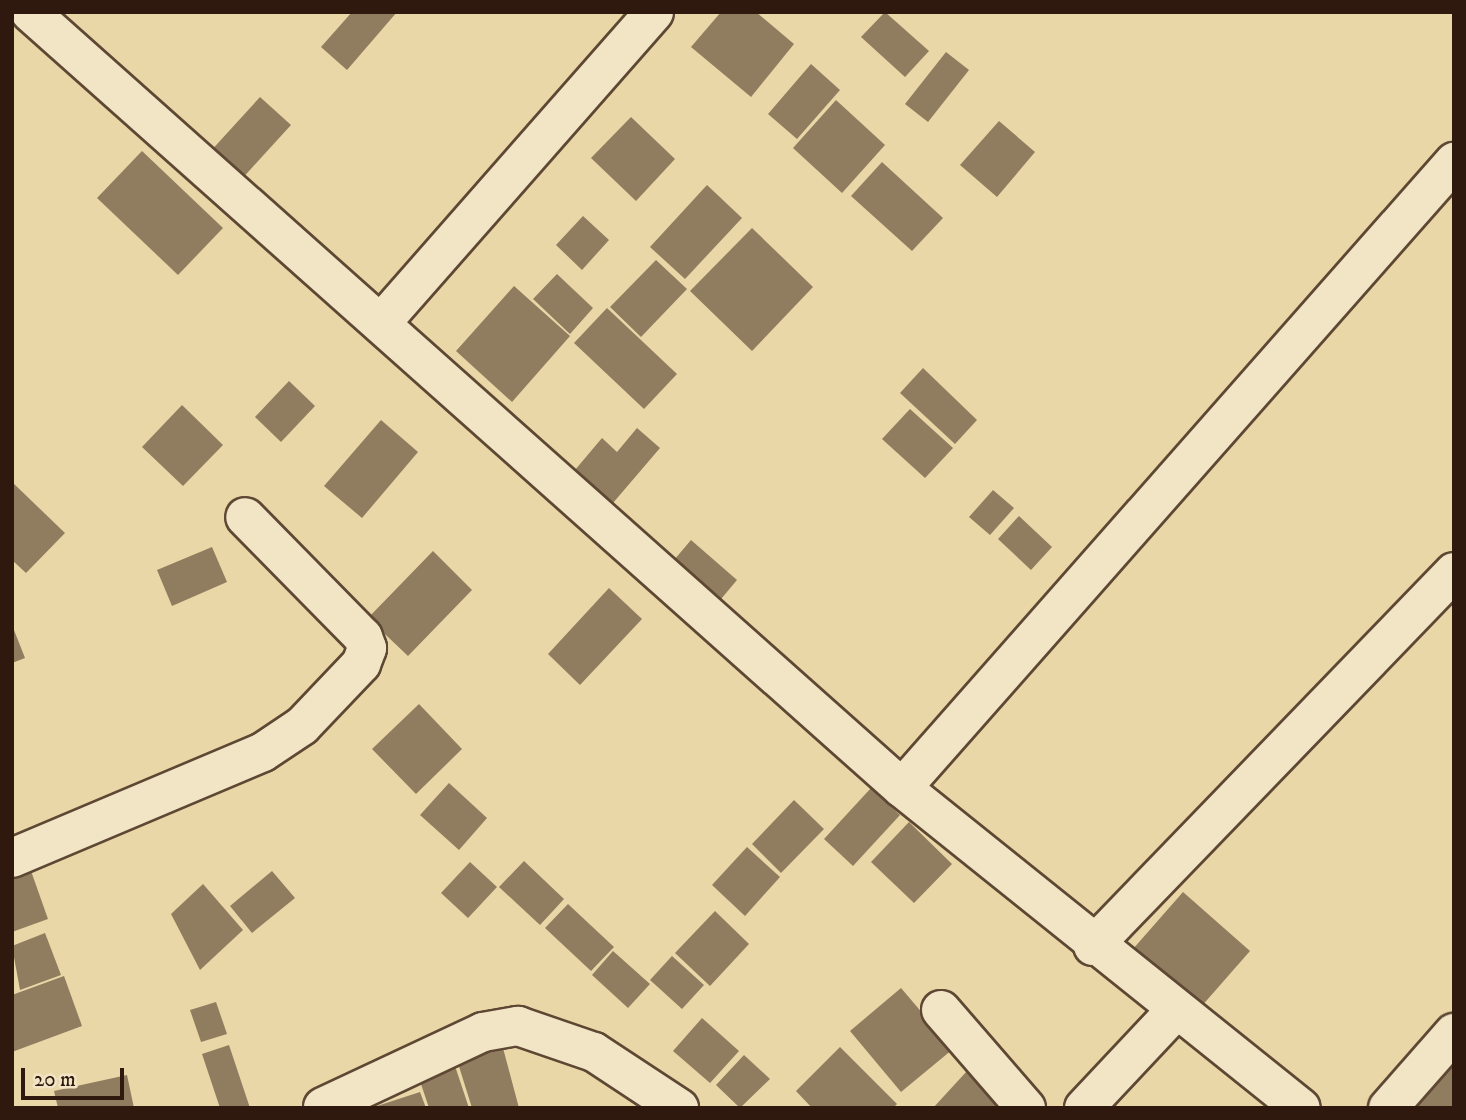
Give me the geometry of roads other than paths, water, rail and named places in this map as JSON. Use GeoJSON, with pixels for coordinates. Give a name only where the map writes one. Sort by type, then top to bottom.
{"type":"FeatureCollection","features":[{"type":"Feature","properties":{"kind":"street"},"geometry":{"type":"LineString","coordinates":[[30,12],[382,322],[902,788],[1093,946],[1301,1108]]}},
{"type":"Feature","properties":{"kind":"street"},"geometry":{"type":"LineString","coordinates":[[382,322],[654,12]]}},
{"type":"Feature","properties":{"kind":"street"},"geometry":{"type":"LineString","coordinates":[[902,788],[1454,162]]}},
{"type":"Feature","properties":{"kind":"street"},"geometry":{"type":"LineString","coordinates":[[12,858],[263,752],[302,726],[362,664],[363,637],[246,517]]}},
{"type":"Feature","properties":{"kind":"street"},"geometry":{"type":"LineString","coordinates":[[1093,946],[1454,572]]}},
{"type":"Feature","properties":{"kind":"street"},"geometry":{"type":"LineString","coordinates":[[941,1010],[1026,1108]]}},
{"type":"Feature","properties":{"kind":"street"},"geometry":{"type":"LineString","coordinates":[[1084,1108],[1176,1010]]}},
{"type":"Feature","properties":{"kind":"street"},"geometry":{"type":"LineString","coordinates":[[323,1107],[483,1032],[518,1026],[594,1052],[679,1108]]}},
{"type":"Feature","properties":{"kind":"street"},"geometry":{"type":"LineString","coordinates":[[1388,1108],[1454,1033]]}}]}
